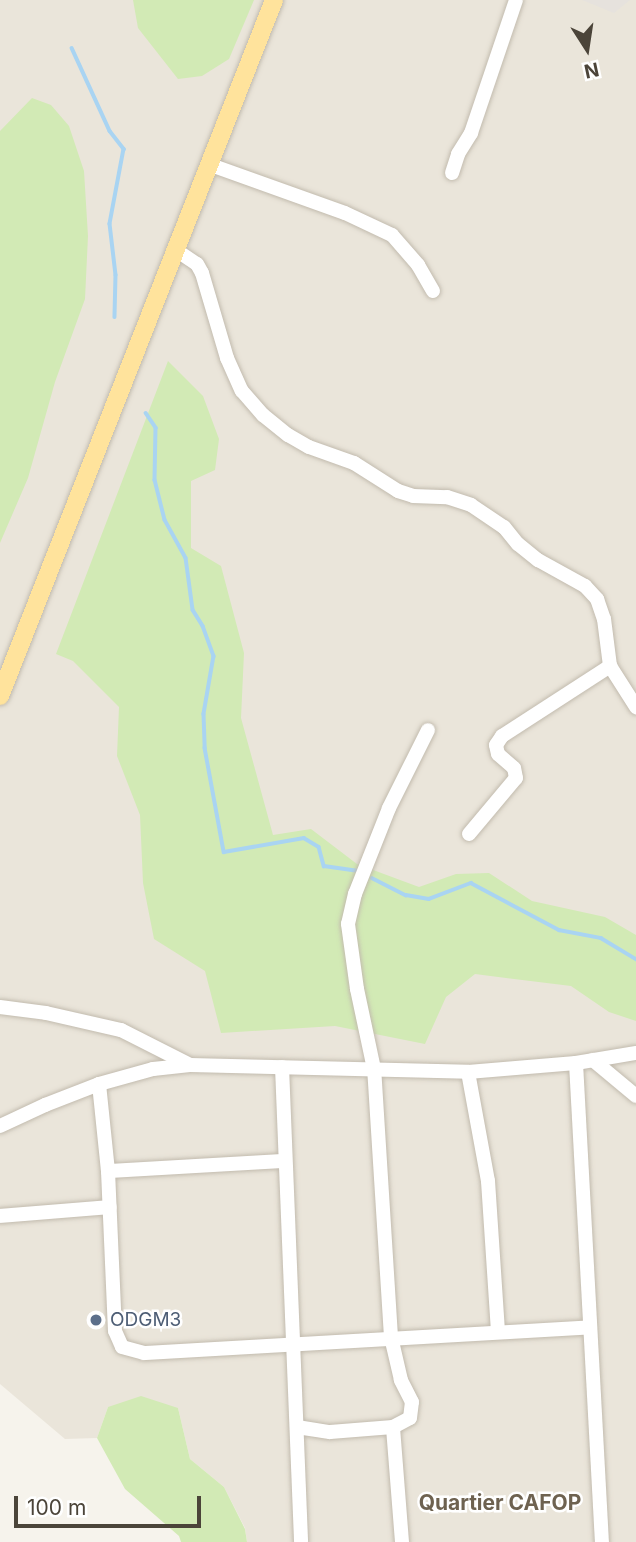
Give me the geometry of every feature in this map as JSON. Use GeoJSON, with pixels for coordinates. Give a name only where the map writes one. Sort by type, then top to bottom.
{"type":"FeatureCollection","features":[{"type":"Feature","properties":{"kind":"main road"},"geometry":{"type":"LineString","coordinates":[[0,696],[274,0]]}},
{"type":"Feature","properties":{"kind":"street"},"geometry":{"type":"LineString","coordinates":[[452,173],[458,154],[471,133],[516,0]]}},
{"type":"Feature","properties":{"kind":"street"},"geometry":{"type":"LineString","coordinates":[[208,164],[345,213],[392,235],[418,265],[433,291]]}},
{"type":"Feature","properties":{"kind":"street"},"geometry":{"type":"LineString","coordinates":[[176,250],[197,264],[202,273],[227,358],[242,391],[263,415],[288,435],[309,447],[354,463],[398,491],[413,496],[447,496],[471,505],[504,527],[518,544],[585,586],[597,598],[604,619],[610,666],[636,707]]}},
{"type":"Feature","properties":{"kind":"street"},"geometry":{"type":"LineString","coordinates":[[469,834],[516,778],[514,768],[498,754],[496,745],[502,736],[610,666]]}},
{"type":"Feature","properties":{"kind":"street"},"geometry":{"type":"LineString","coordinates":[[297,1427],[330,1432],[393,1427],[410,1418],[412,1402],[401,1380],[391,1337],[373,1069],[357,989],[348,924],[355,894],[390,808],[428,730]]}},
{"type":"Feature","properties":{"kind":"street"},"geometry":{"type":"LineString","coordinates":[[0,1007],[46,1013],[121,1030],[190,1065]]}},
{"type":"Feature","properties":{"kind":"street"},"geometry":{"type":"LineString","coordinates":[[0,1126],[99,1084],[153,1069],[190,1065],[468,1072],[576,1063],[636,1053]]}},
{"type":"Feature","properties":{"kind":"street"},"geometry":{"type":"LineString","coordinates":[[593,1060],[636,1096]]}},
{"type":"Feature","properties":{"kind":"street"},"geometry":{"type":"LineString","coordinates":[[576,1063],[602,1542]]}},
{"type":"Feature","properties":{"kind":"street"},"geometry":{"type":"LineString","coordinates":[[282,1067],[301,1542]]}},
{"type":"Feature","properties":{"kind":"street"},"geometry":{"type":"LineString","coordinates":[[468,1072],[488,1181],[498,1331]]}},
{"type":"Feature","properties":{"kind":"street"},"geometry":{"type":"LineString","coordinates":[[99,1084],[108,1171],[115,1331],[122,1347],[144,1353],[291,1342],[589,1327]]}},
{"type":"Feature","properties":{"kind":"street"},"geometry":{"type":"LineString","coordinates":[[108,1171],[284,1161]]}},
{"type":"Feature","properties":{"kind":"street"},"geometry":{"type":"LineString","coordinates":[[0,1216],[110,1207]]}},
{"type":"Feature","properties":{"kind":"street"},"geometry":{"type":"LineString","coordinates":[[393,1427],[401,1542]]}},
{"type":"Feature","properties":{"kind":"shaded area"},"geometry":{"type":"Polygon","coordinates":[[[0,0],[636,0],[636,1542],[247,1542],[245,1528],[224,1487],[190,1459],[178,1408],[108,1407],[97,1438],[65,1439],[0,1384],[0,0]]]}},
{"type":"Feature","properties":{"kind":"shaded area"},"geometry":{"type":"Polygon","coordinates":[[[582,0],[630,0],[614,13],[582,0]]]}},
{"type":"Feature","properties":{"kind":"green space"},"geometry":{"type":"Polygon","coordinates":[[[133,0],[254,0],[229,59],[202,76],[178,79],[138,28],[133,0]]]}},
{"type":"Feature","properties":{"kind":"green space"},"geometry":{"type":"Polygon","coordinates":[[[32,98],[51,105],[69,126],[84,171],[88,236],[85,299],[55,382],[28,478],[0,543],[0,131],[32,98]]]}},
{"type":"Feature","properties":{"kind":"green space"},"geometry":{"type":"Polygon","coordinates":[[[168,361],[203,396],[219,439],[215,470],[191,481],[191,548],[221,566],[244,653],[241,718],[273,835],[311,829],[357,864],[419,887],[456,874],[489,873],[532,901],[605,917],[636,935],[636,1021],[609,1012],[571,986],[475,974],[446,997],[425,1044],[335,1026],[221,1033],[205,971],[154,939],[143,883],[140,815],[117,756],[119,707],[73,661],[56,654],[168,361]]]}},
{"type":"Feature","properties":{"kind":"green space"},"geometry":{"type":"Polygon","coordinates":[[[141,1396],[178,1408],[190,1459],[224,1487],[245,1529],[247,1542],[181,1542],[179,1536],[125,1489],[97,1438],[108,1407],[141,1396]]]}},
{"type":"Feature","properties":{"kind":"waterway"},"geometry":{"type":"LineString","coordinates":[[72,48],[110,131],[124,149],[110,224],[116,275],[115,317]]}},
{"type":"Feature","properties":{"kind":"waterway"},"geometry":{"type":"LineString","coordinates":[[146,413],[156,428],[155,480],[165,520],[186,558],[193,610],[203,626],[214,656],[204,714],[205,748],[224,852],[304,838],[319,847],[324,866],[359,871]]}},
{"type":"Feature","properties":{"kind":"waterway"},"geometry":{"type":"LineString","coordinates":[[372,878],[406,895],[429,899],[471,883],[559,930],[601,938],[636,959]]}},
{"type":"Feature","properties":{"kind":"place","name":"ODGM3"},"geometry":{"type":"Point","coordinates":[96,1320]}},
{"type":"Feature","properties":{"kind":"district","name":"Quartier CAFOP"},"geometry":{"type":"Point","coordinates":[500,1503]}}]}
